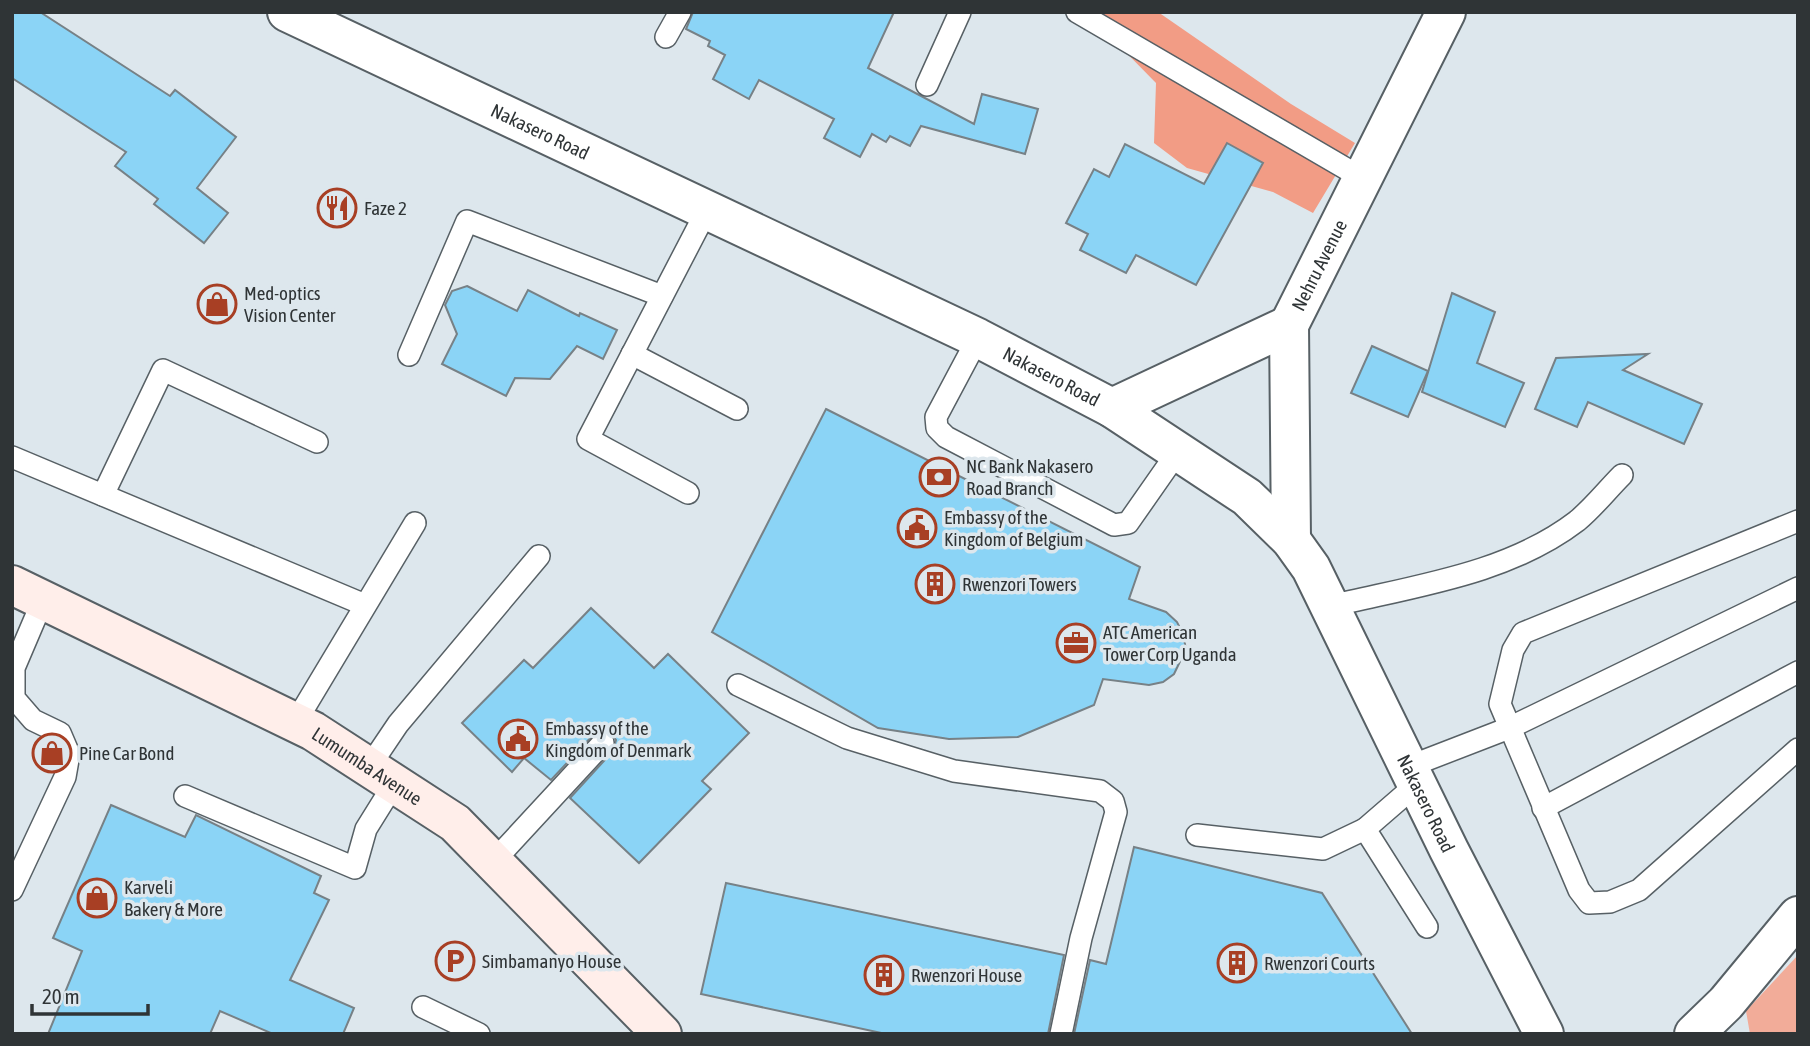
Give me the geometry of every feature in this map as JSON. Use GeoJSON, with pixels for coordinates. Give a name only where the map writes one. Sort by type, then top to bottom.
{"type":"FeatureCollection","features":[{"type":"Feature","properties":{"kind":"main road","name":"Lumumba Avenue"},"geometry":{"type":"LineString","coordinates":[[28,592],[313,731],[455,823],[662,1034]]}},
{"type":"Feature","properties":{"kind":"street","name":"Nakasero Road"},"geometry":{"type":"LineString","coordinates":[[287,12],[978,338],[1111,408],[1179,450],[1247,498],[1291,540],[1311,568],[1412,776],[1544,1034]]}},
{"type":"Feature","properties":{"kind":"street","name":"Nehru Avenue"},"geometry":{"type":"LineString","coordinates":[[1291,540],[1289,326],[1446,12]]}},
{"type":"Feature","properties":{"kind":"street"},"geometry":{"type":"LineString","coordinates":[[1111,408],[1289,326]]}},
{"type":"Feature","properties":{"kind":"street"},"geometry":{"type":"LineString","coordinates":[[1694,1034],[1726,1018],[1798,916]]}},
{"type":"Feature","properties":{"kind":"lane"},"geometry":{"type":"LineString","coordinates":[[666,37],[680,12]]}},
{"type":"Feature","properties":{"kind":"lane"},"geometry":{"type":"LineString","coordinates":[[927,85],[960,12]]}},
{"type":"Feature","properties":{"kind":"lane"},"geometry":{"type":"LineString","coordinates":[[1077,12],[1362,178]]}},
{"type":"Feature","properties":{"kind":"lane"},"geometry":{"type":"LineString","coordinates":[[688,493],[588,439],[708,210]]}},
{"type":"Feature","properties":{"kind":"lane"},"geometry":{"type":"LineString","coordinates":[[409,355],[467,221],[662,296]]}},
{"type":"Feature","properties":{"kind":"lane"},"geometry":{"type":"LineString","coordinates":[[978,338],[936,417],[937,428],[946,437],[1115,525],[1128,523],[1179,450]]}},
{"type":"Feature","properties":{"kind":"lane"},"geometry":{"type":"LineString","coordinates":[[632,354],[737,409]]}},
{"type":"Feature","properties":{"kind":"lane"},"geometry":{"type":"LineString","coordinates":[[103,495],[163,370],[317,442]]}},
{"type":"Feature","properties":{"kind":"lane"},"geometry":{"type":"LineString","coordinates":[[12,457],[365,605]]}},
{"type":"Feature","properties":{"kind":"lane"},"geometry":{"type":"LineString","coordinates":[[1331,606],[1479,570],[1545,542],[1579,519],[1622,475]]}},
{"type":"Feature","properties":{"kind":"lane"},"geometry":{"type":"LineString","coordinates":[[1798,522],[1523,633],[1513,650],[1500,704],[1579,890],[1589,903],[1610,902],[1639,890],[1798,749]]}},
{"type":"Feature","properties":{"kind":"lane"},"geometry":{"type":"LineString","coordinates":[[295,723],[415,523]]}},
{"type":"Feature","properties":{"kind":"lane"},"geometry":{"type":"LineString","coordinates":[[185,796],[355,868],[398,724],[539,556]]}},
{"type":"Feature","properties":{"kind":"lane"},"geometry":{"type":"LineString","coordinates":[[1197,835],[1323,849],[1365,830],[1412,776],[1798,587]]}},
{"type":"Feature","properties":{"kind":"lane"},"geometry":{"type":"LineString","coordinates":[[12,890],[65,777],[69,754],[60,733],[33,720],[14,698],[14,668],[28,592]]}},
{"type":"Feature","properties":{"kind":"lane"},"geometry":{"type":"LineString","coordinates":[[1543,808],[1798,673]]}},
{"type":"Feature","properties":{"kind":"lane"},"geometry":{"type":"LineString","coordinates":[[738,684],[847,738],[901,755],[954,771],[1100,791],[1113,800],[1116,812],[1081,939],[1061,1034]]}},
{"type":"Feature","properties":{"kind":"lane"},"geometry":{"type":"LineString","coordinates":[[493,862],[603,743]]}},
{"type":"Feature","properties":{"kind":"lane"},"geometry":{"type":"LineString","coordinates":[[1365,830],[1427,927]]}},
{"type":"Feature","properties":{"kind":"lane"},"geometry":{"type":"LineString","coordinates":[[423,1007],[479,1034]]}},
{"type":"Feature","properties":{"kind":"shaded area"},"geometry":{"type":"Polygon","coordinates":[[[1100,12],[1158,12],[1291,104],[1355,143],[1313,213],[1273,192],[1187,168],[1154,143],[1156,83],[1099,25],[1100,12]]]}},
{"type":"Feature","properties":{"kind":"shaded area"},"geometry":{"type":"Polygon","coordinates":[[[1798,955],[1798,1034],[1750,1034],[1746,1011],[1798,955]]]}},
{"type":"Feature","properties":{"kind":"building"},"geometry":{"type":"Polygon","coordinates":[[[12,12],[40,12],[170,96],[175,90],[236,137],[197,188],[228,213],[204,243],[154,204],[158,199],[115,166],[126,152],[12,78],[12,12]]]}},
{"type":"Feature","properties":{"kind":"building"},"geometry":{"type":"Polygon","coordinates":[[[693,12],[894,12],[868,68],[974,124],[982,94],[1038,109],[1025,154],[921,126],[910,146],[890,136],[886,142],[872,134],[860,157],[824,138],[834,119],[759,80],[749,99],[713,79],[725,55],[708,46],[710,41],[686,29],[693,12]]]}},
{"type":"Feature","properties":{"kind":"building"},"geometry":{"type":"Polygon","coordinates":[[[1227,143],[1263,163],[1196,285],[1136,255],[1126,273],[1080,250],[1088,234],[1066,223],[1094,169],[1109,177],[1125,144],[1204,184],[1227,143]]]}},
{"type":"Feature","properties":{"kind":"building"},"geometry":{"type":"Polygon","coordinates":[[[467,286],[517,311],[528,290],[579,316],[580,313],[617,330],[603,359],[577,346],[550,379],[515,378],[506,396],[442,364],[457,334],[445,305],[452,291],[467,286]]]}},
{"type":"Feature","properties":{"kind":"building"},"geometry":{"type":"Polygon","coordinates":[[[1452,293],[1495,312],[1477,363],[1524,383],[1505,427],[1422,392],[1452,293]]]}},
{"type":"Feature","properties":{"kind":"building"},"geometry":{"type":"Polygon","coordinates":[[[1372,346],[1428,371],[1408,417],[1351,393],[1372,346]]]}},
{"type":"Feature","properties":{"kind":"building"},"geometry":{"type":"Polygon","coordinates":[[[1648,354],[1623,370],[1702,404],[1684,444],[1588,402],[1577,427],[1535,409],[1556,358],[1648,354]]]}},
{"type":"Feature","properties":{"kind":"building","name":"Rwenzori Towers"},"geometry":{"type":"Polygon","coordinates":[[[826,409],[1140,567],[1129,599],[1166,612],[1177,622],[1183,634],[1186,649],[1174,674],[1163,682],[1149,685],[1103,679],[1094,705],[1018,737],[949,739],[878,728],[712,632],[826,409]]]}},
{"type":"Feature","properties":{"kind":"building","name":"Embassy of the Kingdom of Denmark"},"geometry":{"type":"Polygon","coordinates":[[[591,608],[654,668],[668,654],[749,733],[702,781],[711,789],[639,863],[570,798],[613,751],[616,740],[611,733],[600,730],[594,734],[551,780],[524,758],[512,772],[462,723],[524,660],[533,668],[591,608]]]}},
{"type":"Feature","properties":{"kind":"building"},"geometry":{"type":"Polygon","coordinates":[[[111,805],[185,837],[196,815],[321,876],[314,893],[329,900],[290,980],[354,1008],[343,1034],[273,1034],[220,1011],[210,1034],[48,1034],[82,951],[53,938],[111,805]]]}},
{"type":"Feature","properties":{"kind":"building","name":"Rwenzori Courts"},"geometry":{"type":"Polygon","coordinates":[[[1134,847],[1322,893],[1412,1034],[1074,1034],[1090,960],[1106,964],[1134,847]]]}},
{"type":"Feature","properties":{"kind":"building","name":"Rwenzori House"},"geometry":{"type":"Polygon","coordinates":[[[726,883],[1064,955],[1048,1034],[886,1034],[701,994],[726,883]]]}},
{"type":"Feature","properties":{"kind":"place","name":"Faze 2"},"geometry":{"type":"Point","coordinates":[337,208]}},
{"type":"Feature","properties":{"kind":"place","name":"Med-optics Vision Center"},"geometry":{"type":"Point","coordinates":[217,304]}},
{"type":"Feature","properties":{"kind":"place","name":"NC Bank Nakasero Road Branch"},"geometry":{"type":"Point","coordinates":[939,477]}},
{"type":"Feature","properties":{"kind":"place","name":"Embassy of the Kingdom of Belgium"},"geometry":{"type":"Point","coordinates":[917,528]}},
{"type":"Feature","properties":{"kind":"place","name":"Rwenzori Towers"},"geometry":{"type":"Point","coordinates":[935,584]}},
{"type":"Feature","properties":{"kind":"place","name":"ATC American Tower Corp Uganda"},"geometry":{"type":"Point","coordinates":[1076,643]}},
{"type":"Feature","properties":{"kind":"place","name":"Embassy of the Kingdom of Denmark"},"geometry":{"type":"Point","coordinates":[518,739]}},
{"type":"Feature","properties":{"kind":"place","name":"Pine Car Bond"},"geometry":{"type":"Point","coordinates":[52,753]}},
{"type":"Feature","properties":{"kind":"place","name":"Karveli Bakery & More"},"geometry":{"type":"Point","coordinates":[97,898]}},
{"type":"Feature","properties":{"kind":"place","name":"Simbamanyo House"},"geometry":{"type":"Point","coordinates":[455,961]}},
{"type":"Feature","properties":{"kind":"place","name":"Rwenzori Courts"},"geometry":{"type":"Point","coordinates":[1237,963]}},
{"type":"Feature","properties":{"kind":"place","name":"Rwenzori House"},"geometry":{"type":"Point","coordinates":[884,975]}}]}
